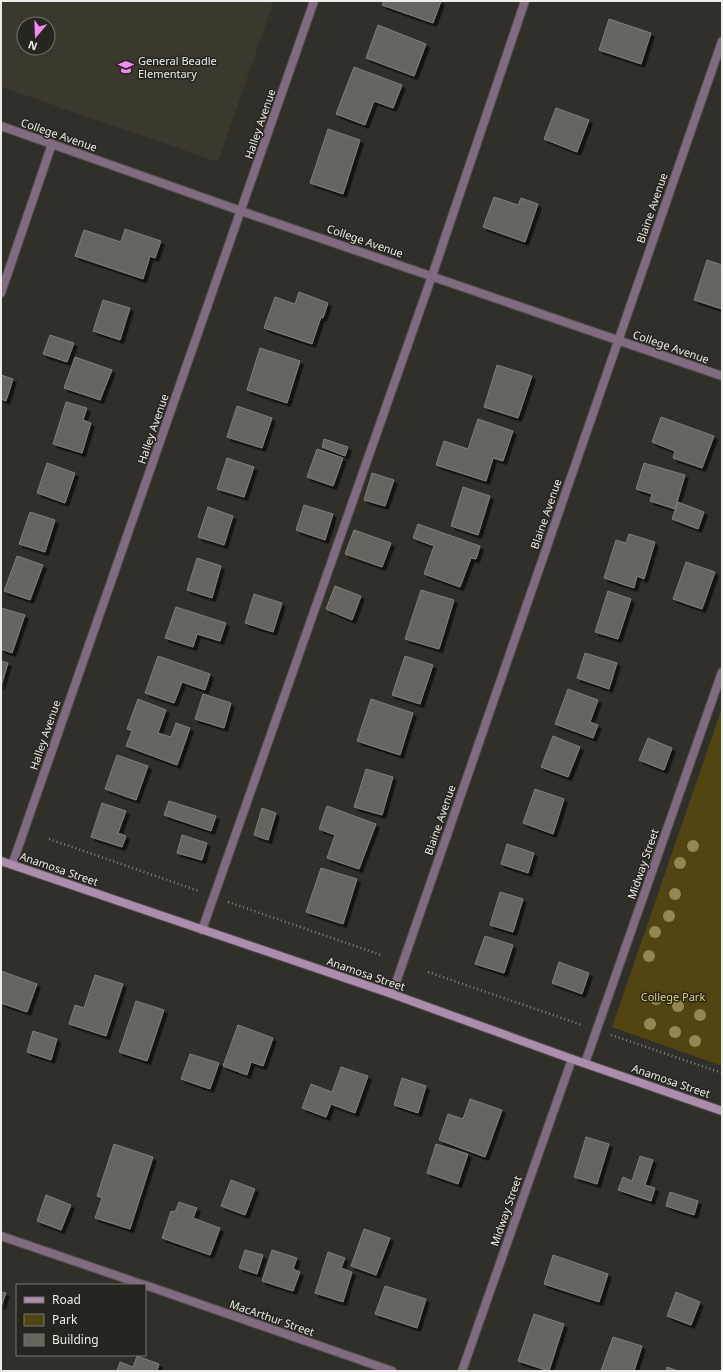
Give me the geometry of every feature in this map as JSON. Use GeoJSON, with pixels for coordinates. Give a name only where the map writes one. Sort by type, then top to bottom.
{"type":"FeatureCollection","features":[{"type":"Feature","properties":{"kind":"main road","name":"Anamosa Street"},"geometry":{"type":"LineString","coordinates":[[1,861],[392,994],[722,1111]]}},
{"type":"Feature","properties":{"kind":"street","name":"Halley Avenue"},"geometry":{"type":"LineString","coordinates":[[12,865],[314,1]]}},
{"type":"Feature","properties":{"kind":"street"},"geometry":{"type":"LineString","coordinates":[[202,930],[432,276],[525,1]]}},
{"type":"Feature","properties":{"kind":"street","name":"Blaine Avenue"},"geometry":{"type":"LineString","coordinates":[[392,994],[722,41]]}},
{"type":"Feature","properties":{"kind":"street","name":"College Avenue"},"geometry":{"type":"LineString","coordinates":[[1,126],[241,211],[722,376]]}},
{"type":"Feature","properties":{"kind":"street"},"geometry":{"type":"LineString","coordinates":[[1,293],[52,144]]}},
{"type":"Feature","properties":{"kind":"street","name":"Midway Street"},"geometry":{"type":"LineString","coordinates":[[585,1063],[722,672]]}},
{"type":"Feature","properties":{"kind":"street","name":"Midway Street"},"geometry":{"type":"LineString","coordinates":[[462,1371],[572,1059]]}},
{"type":"Feature","properties":{"kind":"street","name":"MacArthur Street"},"geometry":{"type":"LineString","coordinates":[[1,1236],[141,1284]]}},
{"type":"Feature","properties":{"kind":"street","name":"MacArthur Street"},"geometry":{"type":"LineString","coordinates":[[146,1286],[392,1371]]}},
{"type":"Feature","properties":{"kind":"path"},"geometry":{"type":"LineString","coordinates":[[428,972],[722,1073]]}},
{"type":"Feature","properties":{"kind":"shaded area","name":"General Beadle Elementary"},"geometry":{"type":"Polygon","coordinates":[[[1,1],[274,1],[218,162],[1,87],[1,1]]]}},
{"type":"Feature","properties":{"kind":"green space","name":"College Park"},"geometry":{"type":"Polygon","coordinates":[[[722,708],[722,1066],[612,1027],[722,708]]]}},
{"type":"Feature","properties":{"kind":"building"},"geometry":{"type":"Polygon","coordinates":[[[384,1],[441,1],[433,23],[382,5],[384,1]]]}},
{"type":"Feature","properties":{"kind":"building"},"geometry":{"type":"Polygon","coordinates":[[[609,19],[651,33],[641,64],[599,50],[609,19]]]}},
{"type":"Feature","properties":{"kind":"building"},"geometry":{"type":"Polygon","coordinates":[[[378,25],[426,44],[414,76],[366,58],[378,25]]]}},
{"type":"Feature","properties":{"kind":"building"},"geometry":{"type":"Polygon","coordinates":[[[354,67],[402,85],[393,108],[374,101],[365,125],[336,114],[354,67]]]}},
{"type":"Feature","properties":{"kind":"building"},"geometry":{"type":"Polygon","coordinates":[[[556,108],[589,120],[577,152],[544,139],[556,108]]]}},
{"type":"Feature","properties":{"kind":"building"},"geometry":{"type":"Polygon","coordinates":[[[328,129],[360,140],[343,194],[310,183],[328,129]]]}},
{"type":"Feature","properties":{"kind":"building"},"geometry":{"type":"Polygon","coordinates":[[[494,197],[518,205],[521,198],[538,204],[525,242],[483,227],[494,197]]]}},
{"type":"Feature","properties":{"kind":"building"},"geometry":{"type":"Polygon","coordinates":[[[125,229],[161,241],[155,258],[150,256],[143,279],[75,256],[84,230],[121,242],[125,229]]]}},
{"type":"Feature","properties":{"kind":"building"},"geometry":{"type":"Polygon","coordinates":[[[707,260],[722,265],[722,309],[694,300],[707,260]]]}},
{"type":"Feature","properties":{"kind":"building"},"geometry":{"type":"Polygon","coordinates":[[[299,292],[328,303],[323,318],[321,317],[312,344],[264,328],[275,297],[295,304],[299,292]]]}},
{"type":"Feature","properties":{"kind":"building"},"geometry":{"type":"Polygon","coordinates":[[[103,300],[130,308],[120,340],[93,331],[103,300]]]}},
{"type":"Feature","properties":{"kind":"building"},"geometry":{"type":"Polygon","coordinates":[[[50,335],[74,343],[67,362],[43,354],[50,335]]]}},
{"type":"Feature","properties":{"kind":"building"},"geometry":{"type":"Polygon","coordinates":[[[260,348],[300,361],[287,403],[247,390],[260,348]]]}},
{"type":"Feature","properties":{"kind":"building"},"geometry":{"type":"Polygon","coordinates":[[[75,357],[112,370],[100,400],[64,388],[75,357]]]}},
{"type":"Feature","properties":{"kind":"building"},"geometry":{"type":"Polygon","coordinates":[[[497,365],[532,376],[518,418],[484,407],[497,365]]]}},
{"type":"Feature","properties":{"kind":"building"},"geometry":{"type":"Polygon","coordinates":[[[1,375],[13,379],[6,401],[1,399],[1,375]]]}},
{"type":"Feature","properties":{"kind":"building"},"geometry":{"type":"Polygon","coordinates":[[[66,402],[87,408],[83,420],[91,423],[82,453],[53,444],[66,402]]]}},
{"type":"Feature","properties":{"kind":"building"},"geometry":{"type":"Polygon","coordinates":[[[237,406],[272,418],[262,448],[227,437],[237,406]]]}},
{"type":"Feature","properties":{"kind":"building"},"geometry":{"type":"Polygon","coordinates":[[[661,417],[714,436],[702,468],[673,458],[675,451],[652,442],[661,417]]]}},
{"type":"Feature","properties":{"kind":"building"},"geometry":{"type":"Polygon","coordinates":[[[478,419],[513,431],[503,461],[493,458],[486,481],[436,465],[444,441],[468,449],[478,419]]]}},
{"type":"Feature","properties":{"kind":"building"},"geometry":{"type":"Polygon","coordinates":[[[324,439],[348,447],[345,456],[322,447],[324,439]]]}},
{"type":"Feature","properties":{"kind":"building"},"geometry":{"type":"Polygon","coordinates":[[[317,449],[343,458],[333,486],[307,477],[317,449]]]}},
{"type":"Feature","properties":{"kind":"building"},"geometry":{"type":"Polygon","coordinates":[[[227,458],[254,467],[244,497],[217,489],[227,458]]]}},
{"type":"Feature","properties":{"kind":"building"},"geometry":{"type":"Polygon","coordinates":[[[47,463],[75,473],[65,503],[37,493],[47,463]]]}},
{"type":"Feature","properties":{"kind":"building"},"geometry":{"type":"Polygon","coordinates":[[[644,463],[685,475],[675,509],[650,501],[652,494],[636,489],[644,463]]]}},
{"type":"Feature","properties":{"kind":"building"},"geometry":{"type":"Polygon","coordinates":[[[372,473],[394,480],[385,506],[364,500],[372,473]]]}},
{"type":"Feature","properties":{"kind":"building"},"geometry":{"type":"Polygon","coordinates":[[[463,487],[490,496],[478,535],[451,526],[463,487]]]}},
{"type":"Feature","properties":{"kind":"building"},"geometry":{"type":"Polygon","coordinates":[[[678,502],[704,512],[698,529],[672,519],[678,502]]]}},
{"type":"Feature","properties":{"kind":"building"},"geometry":{"type":"Polygon","coordinates":[[[304,505],[333,514],[325,540],[296,530],[304,505]]]}},
{"type":"Feature","properties":{"kind":"building"},"geometry":{"type":"Polygon","coordinates":[[[208,507],[233,516],[224,545],[198,537],[208,507]]]}},
{"type":"Feature","properties":{"kind":"building"},"geometry":{"type":"Polygon","coordinates":[[[30,512],[55,520],[45,552],[19,544],[30,512]]]}},
{"type":"Feature","properties":{"kind":"building"},"geometry":{"type":"Polygon","coordinates":[[[418,524],[480,546],[476,559],[471,558],[460,587],[424,574],[434,546],[413,538],[418,524]]]}},
{"type":"Feature","properties":{"kind":"building"},"geometry":{"type":"Polygon","coordinates":[[[354,530],[391,543],[382,567],[345,554],[354,530]]]}},
{"type":"Feature","properties":{"kind":"building"},"geometry":{"type":"Polygon","coordinates":[[[629,534],[655,542],[644,579],[637,576],[634,588],[604,578],[616,540],[626,543],[629,534]]]}},
{"type":"Feature","properties":{"kind":"building"},"geometry":{"type":"Polygon","coordinates":[[[17,556],[43,565],[30,600],[4,591],[17,556]]]}},
{"type":"Feature","properties":{"kind":"building"},"geometry":{"type":"Polygon","coordinates":[[[197,558],[221,566],[212,598],[187,590],[197,558]]]}},
{"type":"Feature","properties":{"kind":"building"},"geometry":{"type":"Polygon","coordinates":[[[686,562],[715,572],[702,609],[673,599],[686,562]]]}},
{"type":"Feature","properties":{"kind":"building"},"geometry":{"type":"Polygon","coordinates":[[[335,586],[361,596],[352,620],[326,609],[335,586]]]}},
{"type":"Feature","properties":{"kind":"building"},"geometry":{"type":"Polygon","coordinates":[[[421,590],[454,600],[439,649],[405,639],[421,590]]]}},
{"type":"Feature","properties":{"kind":"building"},"geometry":{"type":"Polygon","coordinates":[[[608,591],[631,599],[618,639],[595,632],[608,591]]]}},
{"type":"Feature","properties":{"kind":"building"},"geometry":{"type":"Polygon","coordinates":[[[254,594],[282,603],[273,632],[245,623],[254,594]]]}},
{"type":"Feature","properties":{"kind":"building"},"geometry":{"type":"Polygon","coordinates":[[[176,607],[226,623],[220,641],[197,634],[193,647],[165,638],[176,607]]]}},
{"type":"Feature","properties":{"kind":"building"},"geometry":{"type":"Polygon","coordinates":[[[1,608],[25,615],[12,653],[1,649],[1,608]]]}},
{"type":"Feature","properties":{"kind":"building"},"geometry":{"type":"Polygon","coordinates":[[[585,653],[617,663],[609,689],[577,678],[585,653]]]}},
{"type":"Feature","properties":{"kind":"building"},"geometry":{"type":"Polygon","coordinates":[[[158,656],[210,674],[205,690],[182,682],[174,703],[145,693],[158,656]]]}},
{"type":"Feature","properties":{"kind":"building"},"geometry":{"type":"Polygon","coordinates":[[[405,656],[433,665],[420,704],[392,695],[405,656]]]}},
{"type":"Feature","properties":{"kind":"building"},"geometry":{"type":"Polygon","coordinates":[[[1,661],[8,663],[1,686],[1,661]]]}},
{"type":"Feature","properties":{"kind":"building"},"geometry":{"type":"Polygon","coordinates":[[[568,689],[598,700],[590,722],[598,725],[593,738],[555,724],[568,689]]]}},
{"type":"Feature","properties":{"kind":"building"},"geometry":{"type":"Polygon","coordinates":[[[203,694],[231,703],[224,728],[195,719],[203,694]]]}},
{"type":"Feature","properties":{"kind":"building"},"geometry":{"type":"Polygon","coordinates":[[[138,699],[166,710],[158,733],[171,737],[176,723],[190,728],[177,765],[126,746],[132,731],[127,729],[138,699]]]}},
{"type":"Feature","properties":{"kind":"building"},"geometry":{"type":"Polygon","coordinates":[[[371,699],[413,713],[400,755],[357,741],[371,699]]]}},
{"type":"Feature","properties":{"kind":"building"},"geometry":{"type":"Polygon","coordinates":[[[553,736],[580,747],[568,777],[541,767],[553,736]]]}},
{"type":"Feature","properties":{"kind":"building"},"geometry":{"type":"Polygon","coordinates":[[[648,738],[672,748],[664,770],[639,760],[648,738]]]}},
{"type":"Feature","properties":{"kind":"building"},"geometry":{"type":"Polygon","coordinates":[[[117,755],[148,766],[136,800],[105,789],[117,755]]]}},
{"type":"Feature","properties":{"kind":"building"},"geometry":{"type":"Polygon","coordinates":[[[366,769],[393,777],[382,815],[354,807],[366,769]]]}},
{"type":"Feature","properties":{"kind":"building"},"geometry":{"type":"Polygon","coordinates":[[[535,789],[564,799],[553,834],[523,823],[535,789]]]}},
{"type":"Feature","properties":{"kind":"building"},"geometry":{"type":"Polygon","coordinates":[[[169,801],[216,816],[211,831],[164,815],[169,801]]]}},
{"type":"Feature","properties":{"kind":"building"},"geometry":{"type":"Polygon","coordinates":[[[102,803],[126,811],[118,833],[126,836],[122,847],[91,837],[102,803]]]}},
{"type":"Feature","properties":{"kind":"building"},"geometry":{"type":"Polygon","coordinates":[[[327,806],[376,824],[359,869],[327,858],[335,835],[319,829],[327,806]]]}},
{"type":"Feature","properties":{"kind":"building"},"geometry":{"type":"Polygon","coordinates":[[[262,808],[276,813],[268,840],[254,835],[262,808]]]}},
{"type":"Feature","properties":{"kind":"building"},"geometry":{"type":"Polygon","coordinates":[[[182,835],[207,843],[202,860],[177,853],[182,835]]]}},
{"type":"Feature","properties":{"kind":"building"},"geometry":{"type":"Polygon","coordinates":[[[507,844],[534,853],[528,873],[501,864],[507,844]]]}},
{"type":"Feature","properties":{"kind":"building"},"geometry":{"type":"Polygon","coordinates":[[[321,868],[357,879],[343,924],[306,912],[321,868]]]}},
{"type":"Feature","properties":{"kind":"building"},"geometry":{"type":"Polygon","coordinates":[[[500,892],[523,899],[513,932],[490,925],[500,892]]]}},
{"type":"Feature","properties":{"kind":"building"},"geometry":{"type":"Polygon","coordinates":[[[485,936],[513,945],[504,973],[475,964],[485,936]]]}},
{"type":"Feature","properties":{"kind":"building"},"geometry":{"type":"Polygon","coordinates":[[[559,962],[589,973],[582,994],[552,983],[559,962]]]}},
{"type":"Feature","properties":{"kind":"building"},"geometry":{"type":"Polygon","coordinates":[[[1,971],[37,984],[27,1012],[1,1003],[1,971]]]}},
{"type":"Feature","properties":{"kind":"building"},"geometry":{"type":"Polygon","coordinates":[[[95,975],[123,984],[106,1036],[69,1024],[75,1005],[84,1008],[95,975]]]}},
{"type":"Feature","properties":{"kind":"building"},"geometry":{"type":"Polygon","coordinates":[[[136,1001],[164,1010],[147,1061],[119,1052],[136,1001]]]}},
{"type":"Feature","properties":{"kind":"building"},"geometry":{"type":"Polygon","coordinates":[[[238,1025],[273,1038],[263,1066],[251,1062],[247,1075],[223,1066],[238,1025]]]}},
{"type":"Feature","properties":{"kind":"building"},"geometry":{"type":"Polygon","coordinates":[[[33,1031],[57,1039],[51,1060],[27,1052],[33,1031]]]}},
{"type":"Feature","properties":{"kind":"building"},"geometry":{"type":"Polygon","coordinates":[[[190,1054],[219,1063],[210,1089],[181,1079],[190,1054]]]}},
{"type":"Feature","properties":{"kind":"building"},"geometry":{"type":"Polygon","coordinates":[[[341,1067],[368,1076],[355,1113],[331,1104],[326,1117],[302,1108],[311,1084],[332,1092],[341,1067]]]}},
{"type":"Feature","properties":{"kind":"building"},"geometry":{"type":"Polygon","coordinates":[[[402,1078],[426,1086],[418,1113],[394,1105],[402,1078]]]}},
{"type":"Feature","properties":{"kind":"building"},"geometry":{"type":"Polygon","coordinates":[[[470,1099],[502,1110],[485,1157],[439,1140],[448,1114],[463,1119],[470,1099]]]}},
{"type":"Feature","properties":{"kind":"building"},"geometry":{"type":"Polygon","coordinates":[[[586,1137],[609,1144],[597,1184],[574,1177],[586,1137]]]}},
{"type":"Feature","properties":{"kind":"building"},"geometry":{"type":"Polygon","coordinates":[[[114,1144],[153,1157],[130,1229],[95,1218],[102,1198],[97,1196],[114,1144]]]}},
{"type":"Feature","properties":{"kind":"building"},"geometry":{"type":"Polygon","coordinates":[[[436,1144],[468,1154],[458,1184],[427,1173],[436,1144]]]}},
{"type":"Feature","properties":{"kind":"building"},"geometry":{"type":"Polygon","coordinates":[[[640,1156],[653,1160],[645,1185],[655,1188],[651,1201],[618,1190],[623,1177],[632,1181],[640,1156]]]}},
{"type":"Feature","properties":{"kind":"building"},"geometry":{"type":"Polygon","coordinates":[[[231,1180],[255,1189],[245,1215],[221,1206],[231,1180]]]}},
{"type":"Feature","properties":{"kind":"building"},"geometry":{"type":"Polygon","coordinates":[[[670,1192],[698,1201],[694,1215],[666,1206],[670,1192]]]}},
{"type":"Feature","properties":{"kind":"building"},"geometry":{"type":"Polygon","coordinates":[[[46,1195],[71,1205],[61,1230],[37,1221],[46,1195]]]}},
{"type":"Feature","properties":{"kind":"building"},"geometry":{"type":"Polygon","coordinates":[[[179,1202],[197,1208],[193,1218],[220,1228],[210,1255],[162,1238],[171,1211],[175,1212],[179,1202]]]}},
{"type":"Feature","properties":{"kind":"building"},"geometry":{"type":"Polygon","coordinates":[[[364,1229],[390,1238],[376,1275],[351,1266],[364,1229]]]}},
{"type":"Feature","properties":{"kind":"building"},"geometry":{"type":"Polygon","coordinates":[[[245,1250],[263,1255],[257,1274],[239,1268],[245,1250]]]}},
{"type":"Feature","properties":{"kind":"building"},"geometry":{"type":"Polygon","coordinates":[[[272,1250],[297,1258],[293,1269],[300,1272],[293,1291],[262,1281],[272,1250]]]}},
{"type":"Feature","properties":{"kind":"building"},"geometry":{"type":"Polygon","coordinates":[[[328,1252],[345,1258],[341,1268],[352,1272],[343,1302],[315,1293],[328,1252]]]}},
{"type":"Feature","properties":{"kind":"building"},"geometry":{"type":"Polygon","coordinates":[[[553,1255],[608,1274],[599,1302],[544,1284],[553,1255]]]}},
{"type":"Feature","properties":{"kind":"building"},"geometry":{"type":"Polygon","coordinates":[[[385,1286],[426,1299],[417,1328],[375,1314],[385,1286]]]}},
{"type":"Feature","properties":{"kind":"building"},"geometry":{"type":"Polygon","coordinates":[[[1,1292],[6,1293],[1,1307],[1,1292]]]}},
{"type":"Feature","properties":{"kind":"building"},"geometry":{"type":"Polygon","coordinates":[[[676,1292],[700,1302],[691,1325],[667,1316],[676,1292]]]}},
{"type":"Feature","properties":{"kind":"building"},"geometry":{"type":"Polygon","coordinates":[[[534,1314],[564,1324],[549,1371],[518,1361],[534,1314]]]}},
{"type":"Feature","properties":{"kind":"building"},"geometry":{"type":"Polygon","coordinates":[[[613,1337],[642,1346],[634,1371],[601,1371],[613,1337]]]}},
{"type":"Feature","properties":{"kind":"building"},"geometry":{"type":"Polygon","coordinates":[[[137,1356],[159,1364],[157,1371],[117,1371],[120,1362],[133,1367],[137,1356]]]}},
{"type":"Feature","properties":{"kind":"building"},"geometry":{"type":"Polygon","coordinates":[[[667,1367],[678,1371],[666,1371],[667,1367]]]}},
{"type":"Feature","properties":{"kind":"place","name":"General Beadle Elementary"},"geometry":{"type":"Point","coordinates":[126,67]}}]}
